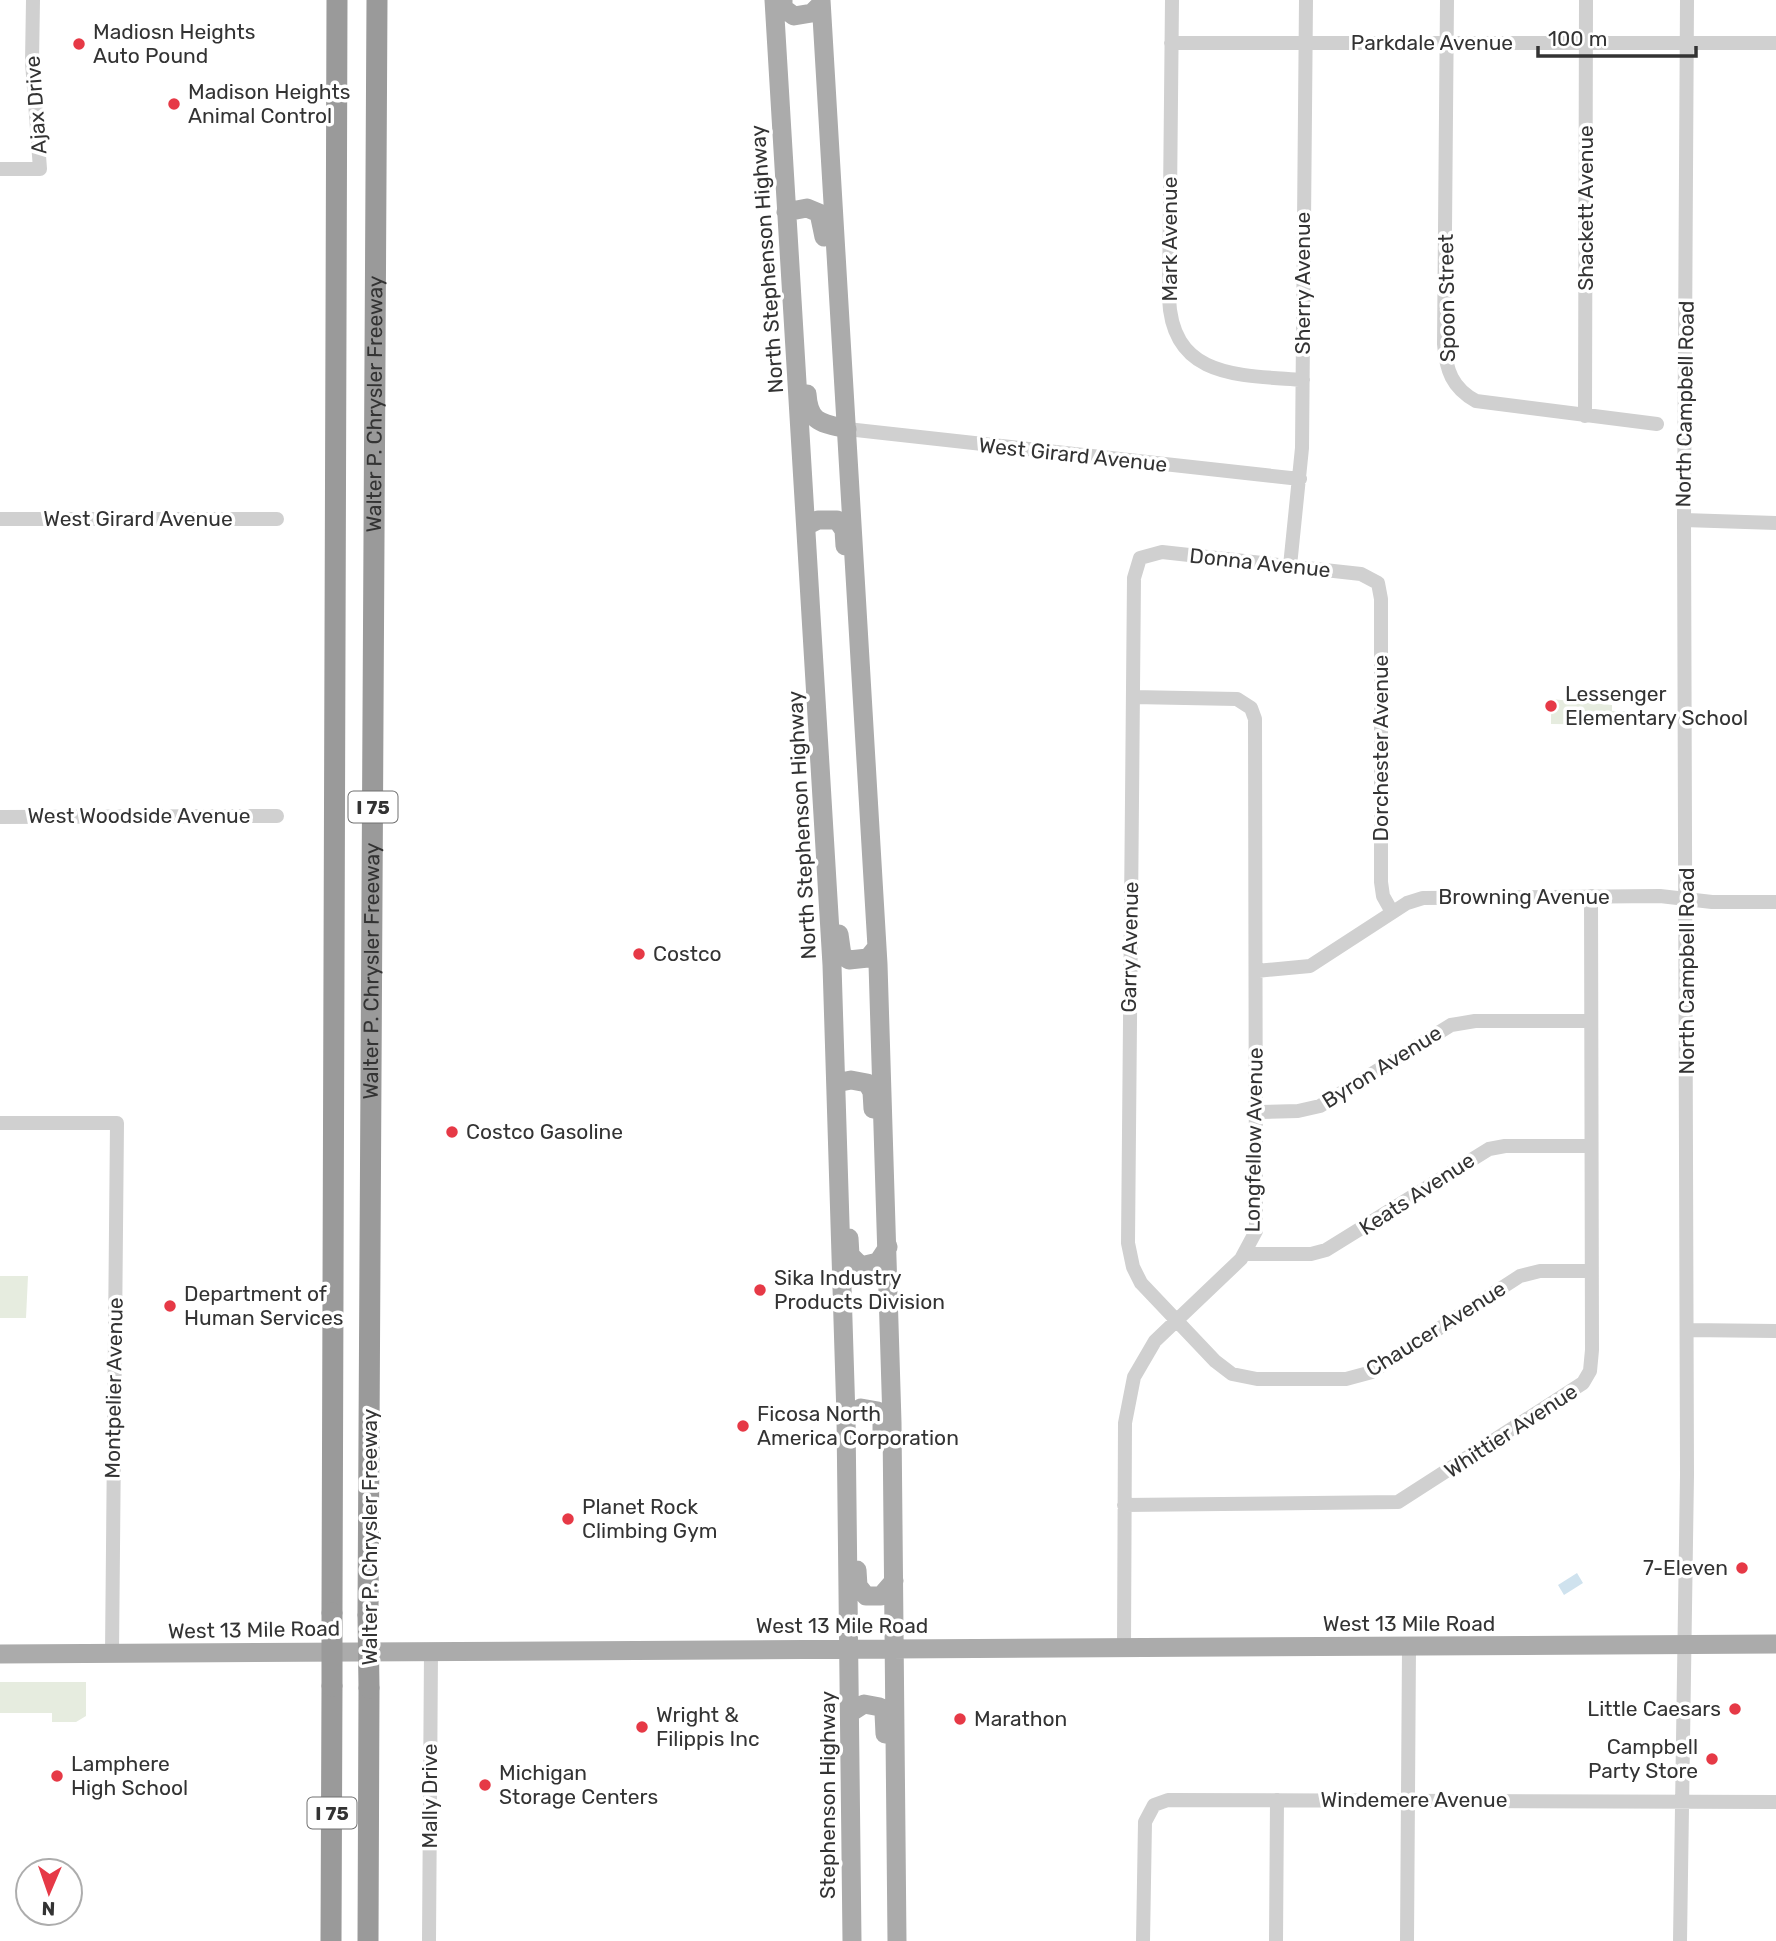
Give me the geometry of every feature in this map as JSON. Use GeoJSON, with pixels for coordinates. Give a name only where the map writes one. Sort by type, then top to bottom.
{"type":"FeatureCollection","features":[{"type":"Feature","properties":{"kind":"highway","name":"Walter P. Chrysler Freeway"},"geometry":{"type":"LineString","coordinates":[[331,1941],[337,0]]}},
{"type":"Feature","properties":{"kind":"highway","name":"Walter P. Chrysler Freeway"},"geometry":{"type":"LineString","coordinates":[[368,1941],[377,0]]}},
{"type":"Feature","properties":{"kind":"main road","name":"North Stephenson Highway"},"geometry":{"type":"LineString","coordinates":[[774,0],[824,819],[836,1083],[847,1450],[849,1648]]}},
{"type":"Feature","properties":{"kind":"main road"},"geometry":{"type":"LineString","coordinates":[[783,0],[783,8],[794,16],[812,13],[821,2]]}},
{"type":"Feature","properties":{"kind":"main road"},"geometry":{"type":"LineString","coordinates":[[821,2],[863,678],[885,1140],[894,1581],[897,1941]]}},
{"type":"Feature","properties":{"kind":"main road"},"geometry":{"type":"LineString","coordinates":[[786,212],[813,209],[823,219],[831,333],[843,365]]}},
{"type":"Feature","properties":{"kind":"main road"},"geometry":{"type":"LineString","coordinates":[[790,279],[801,305],[808,410],[825,424],[847,429]]}},
{"type":"Feature","properties":{"kind":"main road"},"geometry":{"type":"LineString","coordinates":[[808,525],[828,518],[837,520],[844,530],[852,645],[863,678]]}},
{"type":"Feature","properties":{"kind":"main road"},"geometry":{"type":"LineString","coordinates":[[824,819],[834,847],[842,955],[859,961],[868,958],[877,947]]}},
{"type":"Feature","properties":{"kind":"main road"},"geometry":{"type":"LineString","coordinates":[[836,1083],[858,1080],[867,1083],[872,1092],[874,1129],[885,1140]]}},
{"type":"Feature","properties":{"kind":"main road"},"geometry":{"type":"LineString","coordinates":[[839,1204],[848,1225],[850,1255],[856,1263],[874,1265],[888,1247]]}},
{"type":"Feature","properties":{"kind":"main road"},"geometry":{"type":"LineString","coordinates":[[846,1417],[854,1410],[867,1408],[878,1411],[881,1416],[884,1522],[893,1539]]}},
{"type":"Feature","properties":{"kind":"main road"},"geometry":{"type":"LineString","coordinates":[[847,1450],[856,1489],[859,1590],[866,1596],[881,1596],[894,1581]]}},
{"type":"Feature","properties":{"kind":"main road","name":"West 13 Mile Road"},"geometry":{"type":"LineString","coordinates":[[0,1654],[1776,1644]]}},
{"type":"Feature","properties":{"kind":"main road","name":"Stephenson Highway"},"geometry":{"type":"LineString","coordinates":[[849,1648],[852,1941]]}},
{"type":"Feature","properties":{"kind":"main road"},"geometry":{"type":"LineString","coordinates":[[850,1713],[864,1704],[880,1707],[884,1713],[886,1832],[896,1856]]}},
{"type":"Feature","properties":{"kind":"main road"},"geometry":{"type":"LineString","coordinates":[[851,1838],[858,1870],[859,1941]]}},
{"type":"Feature","properties":{"kind":"street","name":"Ajax Drive"},"geometry":{"type":"LineString","coordinates":[[0,169],[40,169],[32,62],[33,0]]}},
{"type":"Feature","properties":{"kind":"street","name":"Mark Avenue"},"geometry":{"type":"LineString","coordinates":[[1172,0],[1169,298],[1174,331],[1199,362],[1216,370],[1303,380]]}},
{"type":"Feature","properties":{"kind":"street","name":"Sherry Avenue"},"geometry":{"type":"LineString","coordinates":[[1290,566],[1300,479],[1303,380],[1306,0]]}},
{"type":"Feature","properties":{"kind":"street","name":"Spoon Street"},"geometry":{"type":"LineString","coordinates":[[1447,0],[1444,344],[1448,374],[1464,394],[1476,401],[1657,424]]}},
{"type":"Feature","properties":{"kind":"street","name":"Shackett Avenue"},"geometry":{"type":"LineString","coordinates":[[1585,416],[1586,0]]}},
{"type":"Feature","properties":{"kind":"street","name":"North Campbell Road"},"geometry":{"type":"LineString","coordinates":[[1680,1941],[1688,1330],[1684,520],[1686,0]]}},
{"type":"Feature","properties":{"kind":"street","name":"Parkdale Avenue"},"geometry":{"type":"LineString","coordinates":[[1171,43],[1776,43]]}},
{"type":"Feature","properties":{"kind":"street","name":"West Girard Avenue"},"geometry":{"type":"LineString","coordinates":[[847,429],[1300,479]]}},
{"type":"Feature","properties":{"kind":"street","name":"West Girard Avenue"},"geometry":{"type":"LineString","coordinates":[[0,519],[277,519]]}},
{"type":"Feature","properties":{"kind":"street"},"geometry":{"type":"LineString","coordinates":[[1684,520],[1776,523]]}},
{"type":"Feature","properties":{"kind":"street","name":"Donna Avenue"},"geometry":{"type":"LineString","coordinates":[[1140,558],[1162,552],[1367,575],[1378,583]]}},
{"type":"Feature","properties":{"kind":"street","name":"Garry Avenue"},"geometry":{"type":"LineString","coordinates":[[1140,558],[1134,578],[1128,1243],[1133,1267],[1141,1283],[1176,1320]]}},
{"type":"Feature","properties":{"kind":"street","name":"Dorchester Avenue"},"geometry":{"type":"LineString","coordinates":[[1378,583],[1381,599],[1381,882],[1383,896],[1392,912]]}},
{"type":"Feature","properties":{"kind":"street","name":"Longfellow Avenue"},"geometry":{"type":"LineString","coordinates":[[1124,1648],[1125,1423],[1130,1393],[1142,1361],[1155,1341],[1245,1254],[1256,1231],[1256,750],[1253,713],[1247,704],[1237,699],[1133,697]]}},
{"type":"Feature","properties":{"kind":"street","name":"West Woodside Avenue"},"geometry":{"type":"LineString","coordinates":[[0,817],[277,816]]}},
{"type":"Feature","properties":{"kind":"street","name":"Whittier Avenue"},"geometry":{"type":"LineString","coordinates":[[1124,1505],[1380,1504],[1407,1498],[1583,1383],[1591,1363],[1591,896]]}},
{"type":"Feature","properties":{"kind":"street","name":"Browning Avenue"},"geometry":{"type":"LineString","coordinates":[[1256,971],[1310,966],[1392,912],[1416,899],[1431,897],[1660,896],[1686,900],[1776,902]]}},
{"type":"Feature","properties":{"kind":"street","name":"Byron Avenue"},"geometry":{"type":"LineString","coordinates":[[1257,1112],[1305,1111],[1320,1107],[1436,1032],[1459,1022],[1591,1021]]}},
{"type":"Feature","properties":{"kind":"street","name":"Montpelier Avenue"},"geometry":{"type":"LineString","coordinates":[[0,1123],[117,1123],[112,1654]]}},
{"type":"Feature","properties":{"kind":"street","name":"Keats Avenue"},"geometry":{"type":"LineString","coordinates":[[1245,1254],[1302,1254],[1326,1250],[1489,1149],[1505,1146],[1591,1146]]}},
{"type":"Feature","properties":{"kind":"street","name":"Chaucer Avenue"},"geometry":{"type":"LineString","coordinates":[[1176,1320],[1221,1366],[1240,1377],[1346,1379],[1372,1372],[1520,1276],[1540,1271],[1591,1271]]}},
{"type":"Feature","properties":{"kind":"street"},"geometry":{"type":"LineString","coordinates":[[1688,1330],[1776,1331]]}},
{"type":"Feature","properties":{"kind":"street"},"geometry":{"type":"LineString","coordinates":[[1407,1941],[1409,1647]]}},
{"type":"Feature","properties":{"kind":"street","name":"Mally Drive"},"geometry":{"type":"LineString","coordinates":[[429,1941],[431,1651]]}},
{"type":"Feature","properties":{"kind":"street","name":"Windemere Avenue"},"geometry":{"type":"LineString","coordinates":[[1143,1941],[1144,1828],[1150,1809],[1168,1800],[1776,1802]]}},
{"type":"Feature","properties":{"kind":"street"},"geometry":{"type":"LineString","coordinates":[[1276,1941],[1277,1800]]}},
{"type":"Feature","properties":{"kind":"shaded area"},"geometry":{"type":"Polygon","coordinates":[[[1551,699],[1612,705],[1612,711],[1632,711],[1632,725],[1551,724],[1551,699]]]}},
{"type":"Feature","properties":{"kind":"shaded area"},"geometry":{"type":"Polygon","coordinates":[[[0,1276],[28,1276],[26,1318],[0,1318],[0,1276]]]}},
{"type":"Feature","properties":{"kind":"shaded area"},"geometry":{"type":"Polygon","coordinates":[[[0,1682],[86,1682],[86,1716],[76,1722],[52,1722],[52,1713],[0,1713],[0,1682]]]}},
{"type":"Feature","properties":{"kind":"water"},"geometry":{"type":"Polygon","coordinates":[[[1577,1573],[1583,1583],[1564,1595],[1558,1585],[1577,1573]]]}},
{"type":"Feature","properties":{"kind":"place","name":"Madiosn Heights Auto Pound"},"geometry":{"type":"Point","coordinates":[79,44]}},
{"type":"Feature","properties":{"kind":"place","name":"Madison Heights Animal Control"},"geometry":{"type":"Point","coordinates":[174,104]}},
{"type":"Feature","properties":{"kind":"place","name":"Lessenger Elementary School"},"geometry":{"type":"Point","coordinates":[1551,706]}},
{"type":"Feature","properties":{"kind":"place","name":"Costco"},"geometry":{"type":"Point","coordinates":[639,954]}},
{"type":"Feature","properties":{"kind":"place","name":"Costco Gasoline"},"geometry":{"type":"Point","coordinates":[452,1132]}},
{"type":"Feature","properties":{"kind":"place","name":"Sika Industry Products Division"},"geometry":{"type":"Point","coordinates":[760,1290]}},
{"type":"Feature","properties":{"kind":"place","name":"Department of Human Services"},"geometry":{"type":"Point","coordinates":[170,1306]}},
{"type":"Feature","properties":{"kind":"place","name":"Ficosa North America Corporation"},"geometry":{"type":"Point","coordinates":[743,1426]}},
{"type":"Feature","properties":{"kind":"place","name":"Planet Rock Climbing Gym"},"geometry":{"type":"Point","coordinates":[568,1519]}},
{"type":"Feature","properties":{"kind":"place","name":"7-Eleven"},"geometry":{"type":"Point","coordinates":[1742,1568]}},
{"type":"Feature","properties":{"kind":"place","name":"Little Caesars"},"geometry":{"type":"Point","coordinates":[1735,1709]}},
{"type":"Feature","properties":{"kind":"place","name":"Marathon"},"geometry":{"type":"Point","coordinates":[960,1719]}},
{"type":"Feature","properties":{"kind":"place","name":"Wright & Filippis Inc"},"geometry":{"type":"Point","coordinates":[642,1727]}},
{"type":"Feature","properties":{"kind":"place","name":"Campbell Party Store"},"geometry":{"type":"Point","coordinates":[1712,1759]}},
{"type":"Feature","properties":{"kind":"place","name":"Lamphere High School"},"geometry":{"type":"Point","coordinates":[57,1776]}},
{"type":"Feature","properties":{"kind":"place","name":"Michigan Storage Centers"},"geometry":{"type":"Point","coordinates":[485,1785]}}]}
